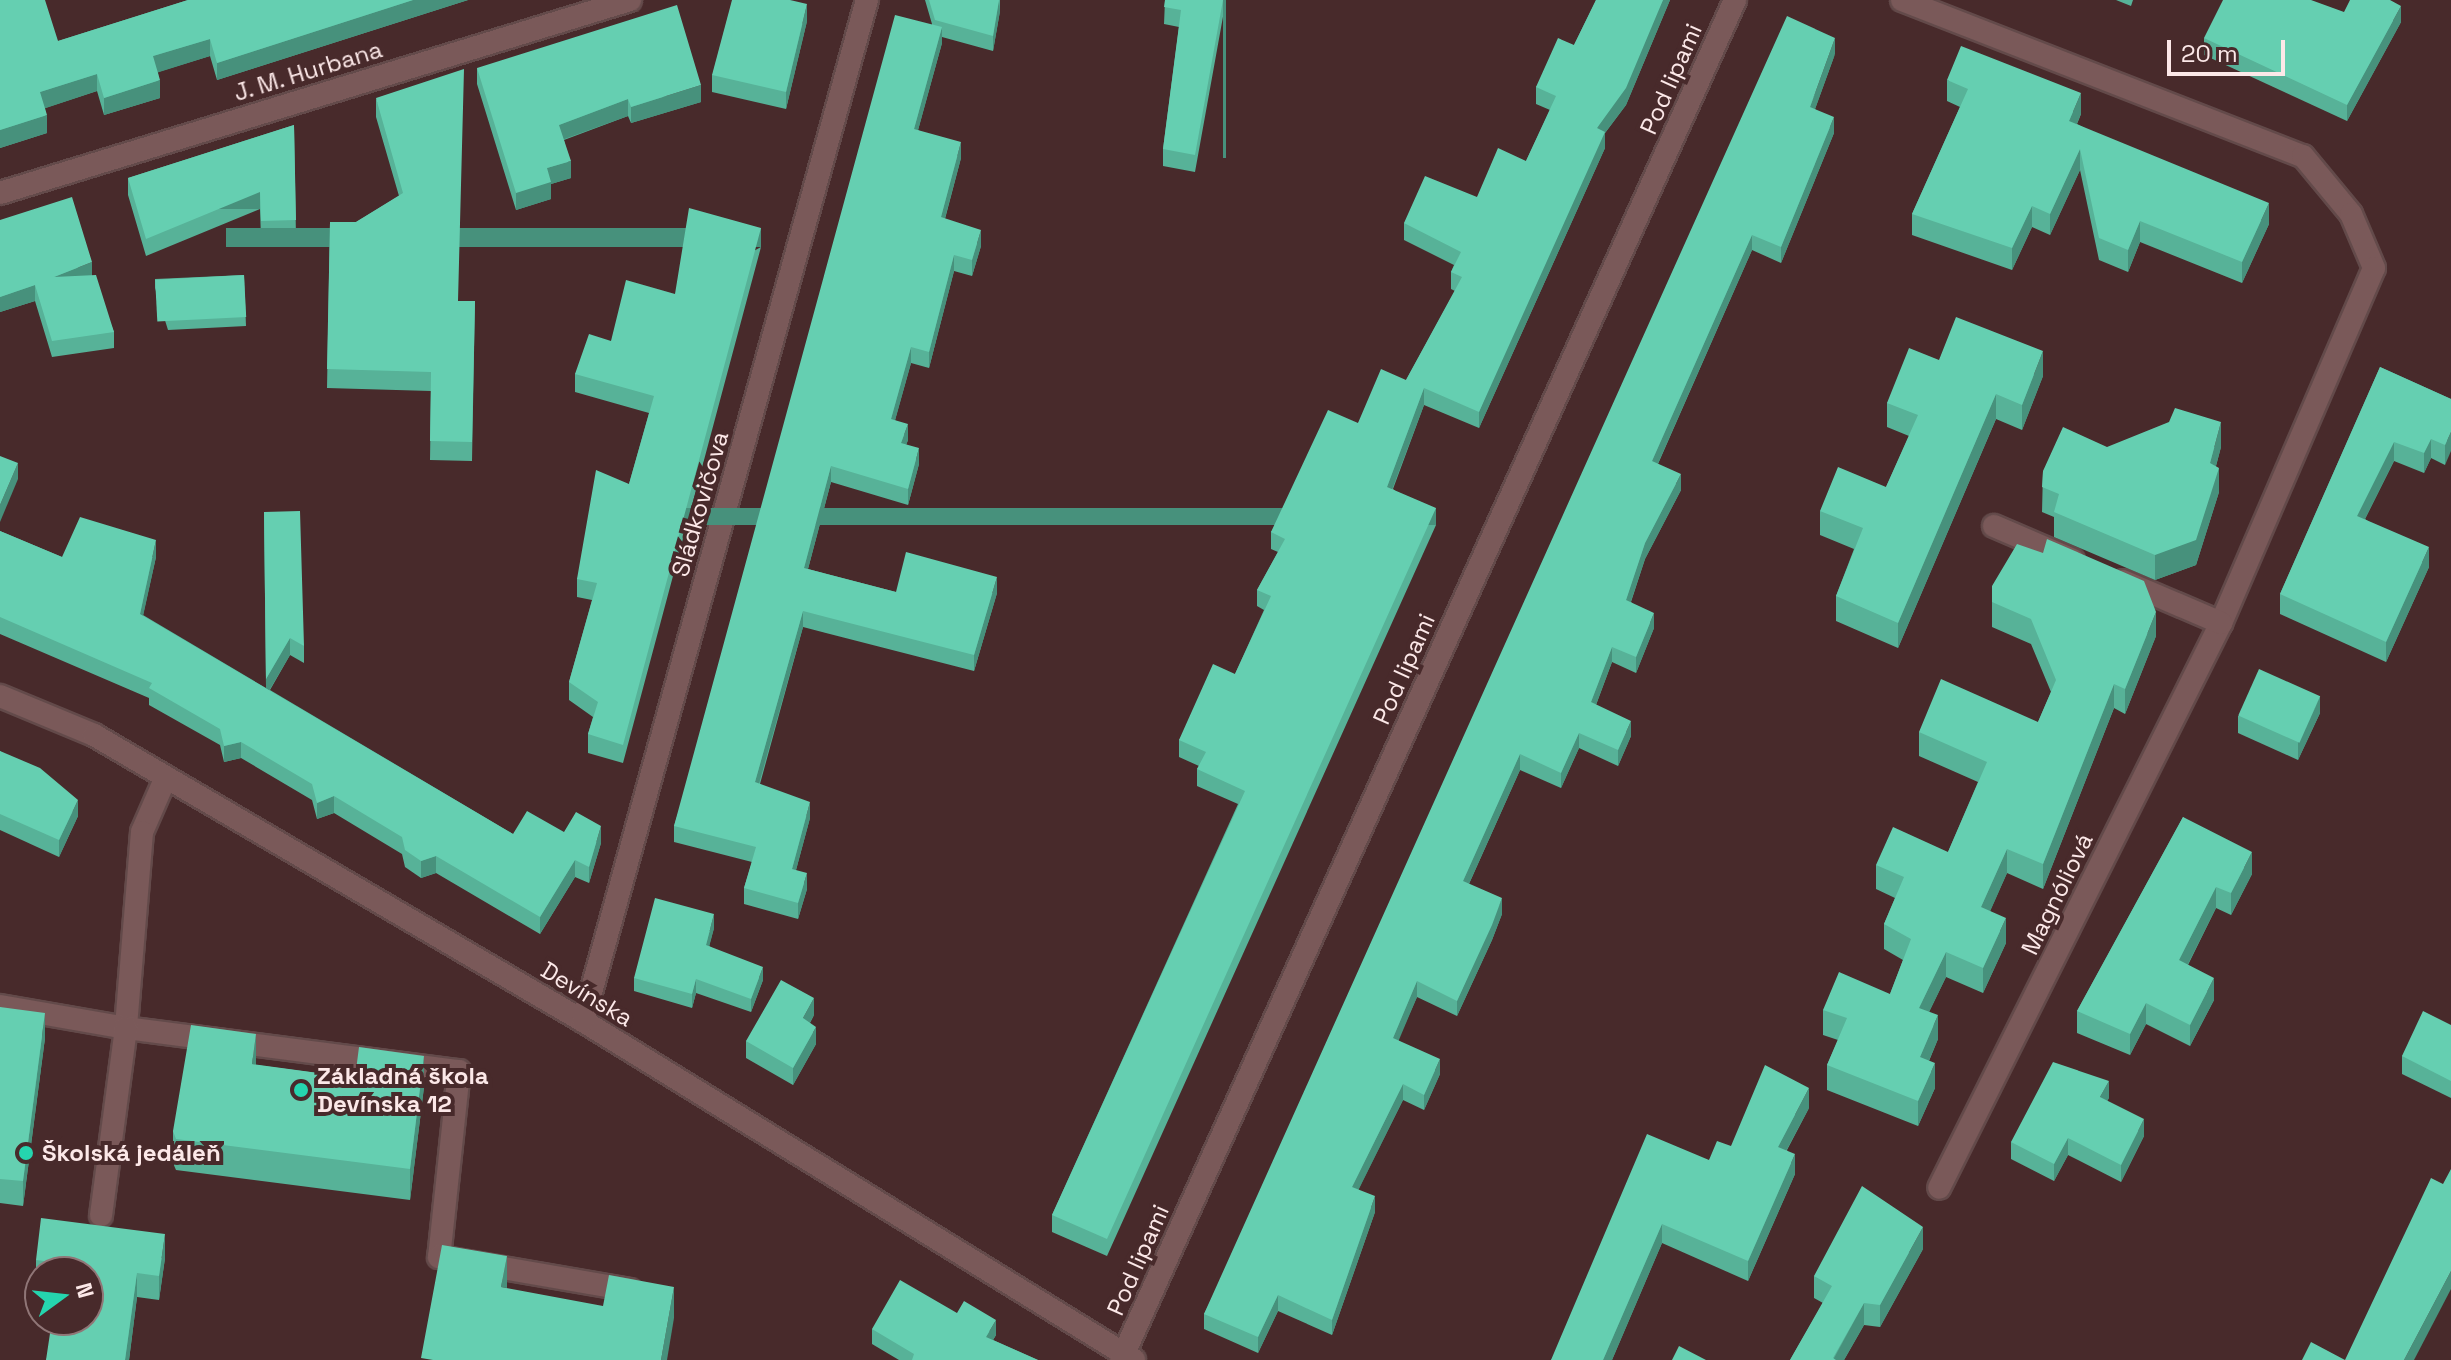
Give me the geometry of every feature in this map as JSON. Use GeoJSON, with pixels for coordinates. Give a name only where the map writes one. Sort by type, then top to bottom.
{"type":"FeatureCollection","features":[{"type":"Feature","properties":{"kind":"street","name":"J. M. Hurbana"},"geometry":{"type":"LineString","coordinates":[[0,193],[630,0]]}},
{"type":"Feature","properties":{"kind":"street","name":"Sládkovičova"},"geometry":{"type":"LineString","coordinates":[[583,1021],[867,0]]}},
{"type":"Feature","properties":{"kind":"street","name":"Pod lipami"},"geometry":{"type":"LineString","coordinates":[[1126,1358],[1735,0]]}},
{"type":"Feature","properties":{"kind":"street","name":"Magnóliová"},"geometry":{"type":"LineString","coordinates":[[1902,0],[2303,156],[2351,214],[2374,268],[2221,623],[1939,1188]]}},
{"type":"Feature","properties":{"kind":"street"},"geometry":{"type":"LineString","coordinates":[[1994,526],[2221,623]]}},
{"type":"Feature","properties":{"kind":"street","name":"Devínska"},"geometry":{"type":"LineString","coordinates":[[0,696],[94,735],[583,1021],[1126,1358]]}},
{"type":"Feature","properties":{"kind":"street"},"geometry":{"type":"LineString","coordinates":[[101,1215],[126,1028],[142,832],[166,777]]}},
{"type":"Feature","properties":{"kind":"street"},"geometry":{"type":"LineString","coordinates":[[0,1006],[126,1028],[459,1071],[439,1257],[630,1290]]}},
{"type":"Feature","properties":{"kind":"building"},"geometry":{"type":"Polygon","coordinates":[[[0,0],[45,0],[58,41],[188,0],[413,0],[217,63],[210,39],[153,56],[160,80],[104,98],[97,74],[40,92],[47,115],[0,130],[0,0]]]}},
{"type":"Feature","properties":{"kind":"building"},"geometry":{"type":"Polygon","coordinates":[[[732,0],[790,0],[807,4],[786,92],[712,75],[732,0]]]}},
{"type":"Feature","properties":{"kind":"building"},"geometry":{"type":"Polygon","coordinates":[[[929,0],[999,0],[993,36],[935,20],[929,0]]]}},
{"type":"Feature","properties":{"kind":"building"},"geometry":{"type":"Polygon","coordinates":[[[1165,0],[1223,0],[1195,155],[1163,149],[1181,10],[1164,7],[1165,0]]]}},
{"type":"Feature","properties":{"kind":"building"},"geometry":{"type":"Polygon","coordinates":[[[1596,0],[1663,0],[1626,88],[1597,128],[1605,132],[1479,412],[1424,388],[1387,487],[1436,508],[1107,1239],[1052,1215],[1245,791],[1197,769],[1206,752],[1179,740],[1213,664],[1235,674],[1271,596],[1257,590],[1285,539],[1271,532],[1328,410],[1358,423],[1381,369],[1406,380],[1462,277],[1451,272],[1461,252],[1404,223],[1425,176],[1477,197],[1498,148],[1526,161],[1556,96],[1536,87],[1558,38],[1574,45],[1596,0]]]}},
{"type":"Feature","properties":{"kind":"building"},"geometry":{"type":"Polygon","coordinates":[[[2223,0],[2311,0],[2344,12],[2350,0],[2390,0],[2401,6],[2347,105],[2204,38],[2223,0]]]}},
{"type":"Feature","properties":{"kind":"building"},"geometry":{"type":"Polygon","coordinates":[[[677,5],[701,85],[631,107],[628,99],[559,125],[571,161],[547,168],[551,182],[516,193],[477,68],[677,5]]]}},
{"type":"Feature","properties":{"kind":"building"},"geometry":{"type":"Polygon","coordinates":[[[895,15],[942,27],[914,129],[961,142],[941,217],[981,230],[972,260],[954,255],[929,352],[911,347],[891,419],[908,424],[901,443],[919,448],[908,489],[831,466],[804,568],[896,592],[906,552],[997,577],[974,655],[803,611],[755,782],[810,802],[792,869],[807,873],[798,903],[744,888],[756,847],[674,826],[895,15]]]}},
{"type":"Feature","properties":{"kind":"building"},"geometry":{"type":"Polygon","coordinates":[[[1787,16],[1835,38],[1810,107],[1834,117],[1781,247],[1752,235],[1652,461],[1681,474],[1645,543],[1626,600],[1654,613],[1636,657],[1612,647],[1591,702],[1631,721],[1618,750],[1579,733],[1561,773],[1520,754],[1463,881],[1502,898],[1492,925],[1457,1001],[1417,981],[1393,1038],[1440,1059],[1424,1095],[1403,1084],[1352,1187],[1375,1196],[1332,1320],[1278,1295],[1258,1337],[1204,1314],[1787,16]]]}},
{"type":"Feature","properties":{"kind":"building"},"geometry":{"type":"Polygon","coordinates":[[[1961,46],[2081,93],[2069,121],[2269,203],[2242,262],[2140,221],[2128,250],[2099,238],[2080,149],[2050,214],[2032,206],[2012,248],[1912,214],[1968,89],[1947,80],[1961,46]]]}},
{"type":"Feature","properties":{"kind":"building"},"geometry":{"type":"Polygon","coordinates":[[[464,69],[458,301],[475,301],[472,442],[430,441],[431,372],[327,369],[330,222],[356,222],[403,193],[376,98],[464,69]]]}},
{"type":"Feature","properties":{"kind":"building"},"geometry":{"type":"Polygon","coordinates":[[[294,125],[296,220],[261,221],[260,192],[146,239],[128,178],[294,125]]]}},
{"type":"Feature","properties":{"kind":"building"},"geometry":{"type":"Polygon","coordinates":[[[72,197],[92,262],[54,277],[96,275],[114,332],[52,341],[35,285],[0,297],[0,220],[72,197]]]}},
{"type":"Feature","properties":{"kind":"building"},"geometry":{"type":"Polygon","coordinates":[[[689,208],[761,228],[623,745],[588,734],[598,702],[569,682],[597,583],[577,579],[596,470],[629,484],[654,396],[575,374],[589,334],[611,341],[626,280],[675,294],[689,208]]]}},
{"type":"Feature","properties":{"kind":"building"},"geometry":{"type":"Polygon","coordinates":[[[244,275],[246,317],[157,322],[155,280],[244,275]]]}},
{"type":"Feature","properties":{"kind":"building"},"geometry":{"type":"Polygon","coordinates":[[[1956,317],[2043,351],[2022,405],[1996,394],[1898,623],[1836,596],[1863,528],[1820,511],[1838,467],[1886,487],[1918,415],[1887,403],[1909,348],[1939,360],[1956,317]]]}},
{"type":"Feature","properties":{"kind":"building"},"geometry":{"type":"Polygon","coordinates":[[[2380,367],[2451,399],[2451,432],[2445,445],[2431,439],[2424,453],[2394,442],[2357,516],[2429,547],[2386,642],[2280,594],[2380,367]]]}},
{"type":"Feature","properties":{"kind":"building"},"geometry":{"type":"Polygon","coordinates":[[[2175,408],[2221,422],[2210,463],[2219,468],[2196,540],[2155,555],[2054,512],[2059,494],[2042,487],[2043,471],[2063,427],[2107,447],[2169,422],[2175,408]]]}},
{"type":"Feature","properties":{"kind":"building"},"geometry":{"type":"Polygon","coordinates":[[[0,456],[18,463],[0,505],[0,456]]]}},
{"type":"Feature","properties":{"kind":"building"},"geometry":{"type":"Polygon","coordinates":[[[300,511],[304,646],[290,638],[266,679],[264,512],[300,511]]]}},
{"type":"Feature","properties":{"kind":"building"},"geometry":{"type":"Polygon","coordinates":[[[80,517],[156,540],[140,614],[513,834],[527,811],[564,832],[576,812],[601,826],[589,867],[575,860],[540,917],[436,856],[421,861],[405,850],[402,837],[334,796],[317,803],[312,784],[241,742],[224,746],[220,729],[149,688],[152,683],[0,617],[0,531],[62,557],[80,517]]]}},
{"type":"Feature","properties":{"kind":"building"},"geometry":{"type":"Polygon","coordinates":[[[2047,539],[2144,581],[2156,612],[2125,689],[2114,684],[2043,864],[2007,849],[1981,907],[2006,918],[1983,968],[1946,952],[1919,1008],[1938,1015],[1920,1057],[1935,1063],[1918,1101],[1827,1065],[1847,1018],[1823,1010],[1839,972],[1890,994],[1911,939],[1884,924],[1904,877],[1876,865],[1893,827],[1948,852],[1987,762],[1919,732],[1941,679],[2038,722],[2056,680],[2031,619],[1992,602],[1992,586],[2017,544],[2043,553],[2047,539]]]}},
{"type":"Feature","properties":{"kind":"building"},"geometry":{"type":"Polygon","coordinates":[[[2259,669],[2320,696],[2299,743],[2238,716],[2259,669]]]}},
{"type":"Feature","properties":{"kind":"building"},"geometry":{"type":"Polygon","coordinates":[[[0,751],[40,768],[78,800],[59,840],[0,814],[0,751]]]}},
{"type":"Feature","properties":{"kind":"building"},"geometry":{"type":"Polygon","coordinates":[[[2183,817],[2252,852],[2231,893],[2216,887],[2179,960],[2214,978],[2190,1025],[2146,1003],[2130,1034],[2077,1011],[2183,817]]]}},
{"type":"Feature","properties":{"kind":"building"},"geometry":{"type":"Polygon","coordinates":[[[655,898],[714,914],[706,945],[763,967],[751,999],[696,979],[692,994],[634,978],[655,898]]]}},
{"type":"Feature","properties":{"kind":"building"},"geometry":{"type":"Polygon","coordinates":[[[781,980],[814,998],[803,1018],[816,1027],[793,1068],[746,1041],[781,980]]]}},
{"type":"Feature","properties":{"kind":"building"},"geometry":{"type":"Polygon","coordinates":[[[0,1007],[45,1013],[23,1181],[0,1179],[0,1007]]]}},
{"type":"Feature","properties":{"kind":"building"},"geometry":{"type":"Polygon","coordinates":[[[2423,1011],[2451,1025],[2451,1081],[2402,1056],[2423,1011]]]}},
{"type":"Feature","properties":{"kind":"building"},"geometry":{"type":"Polygon","coordinates":[[[191,1025],[256,1034],[252,1064],[355,1078],[359,1047],[424,1056],[410,1169],[176,1139],[173,1131],[191,1025]]]}},
{"type":"Feature","properties":{"kind":"building"},"geometry":{"type":"Polygon","coordinates":[[[2053,1062],[2109,1081],[2100,1097],[2144,1119],[2121,1165],[2068,1138],[2054,1164],[2011,1142],[2053,1062]]]}},
{"type":"Feature","properties":{"kind":"building"},"geometry":{"type":"Polygon","coordinates":[[[1765,1065],[1809,1088],[1778,1147],[1795,1154],[1748,1261],[1662,1224],[1603,1360],[1551,1360],[1647,1134],[1709,1160],[1717,1141],[1731,1146],[1765,1065]]]}},
{"type":"Feature","properties":{"kind":"building"},"geometry":{"type":"Polygon","coordinates":[[[2451,1169],[2451,1271],[2404,1360],[2345,1360],[2431,1178],[2443,1184],[2451,1169]]]}},
{"type":"Feature","properties":{"kind":"building"},"geometry":{"type":"Polygon","coordinates":[[[1862,1186],[1923,1227],[1880,1305],[1864,1303],[1833,1358],[1836,1360],[1790,1360],[1832,1286],[1814,1276],[1862,1186]]]}},
{"type":"Feature","properties":{"kind":"building"},"geometry":{"type":"Polygon","coordinates":[[[41,1218],[165,1234],[159,1276],[137,1273],[125,1360],[46,1360],[50,1336],[104,1336],[104,1256],[36,1256],[41,1218]]]}},
{"type":"Feature","properties":{"kind":"building"},"geometry":{"type":"Polygon","coordinates":[[[442,1245],[507,1256],[501,1287],[603,1306],[609,1275],[674,1287],[661,1360],[421,1358],[442,1245]]]}},
{"type":"Feature","properties":{"kind":"building"},"geometry":{"type":"Polygon","coordinates":[[[900,1280],[957,1313],[964,1301],[996,1320],[986,1337],[1038,1360],[912,1360],[914,1354],[872,1329],[900,1280]]]}},
{"type":"Feature","properties":{"kind":"building"},"geometry":{"type":"Polygon","coordinates":[[[2311,1342],[2345,1360],[2302,1360],[2311,1342]]]}},
{"type":"Feature","properties":{"kind":"building"},"geometry":{"type":"Polygon","coordinates":[[[1679,1346],[1706,1360],[1672,1360],[1679,1346]]]}},
{"type":"Feature","properties":{"kind":"place","name":"Základná škola Devínska 12"},"geometry":{"type":"Point","coordinates":[301,1090]}},
{"type":"Feature","properties":{"kind":"place","name":"Školská jedáleň"},"geometry":{"type":"Point","coordinates":[26,1153]}}]}
